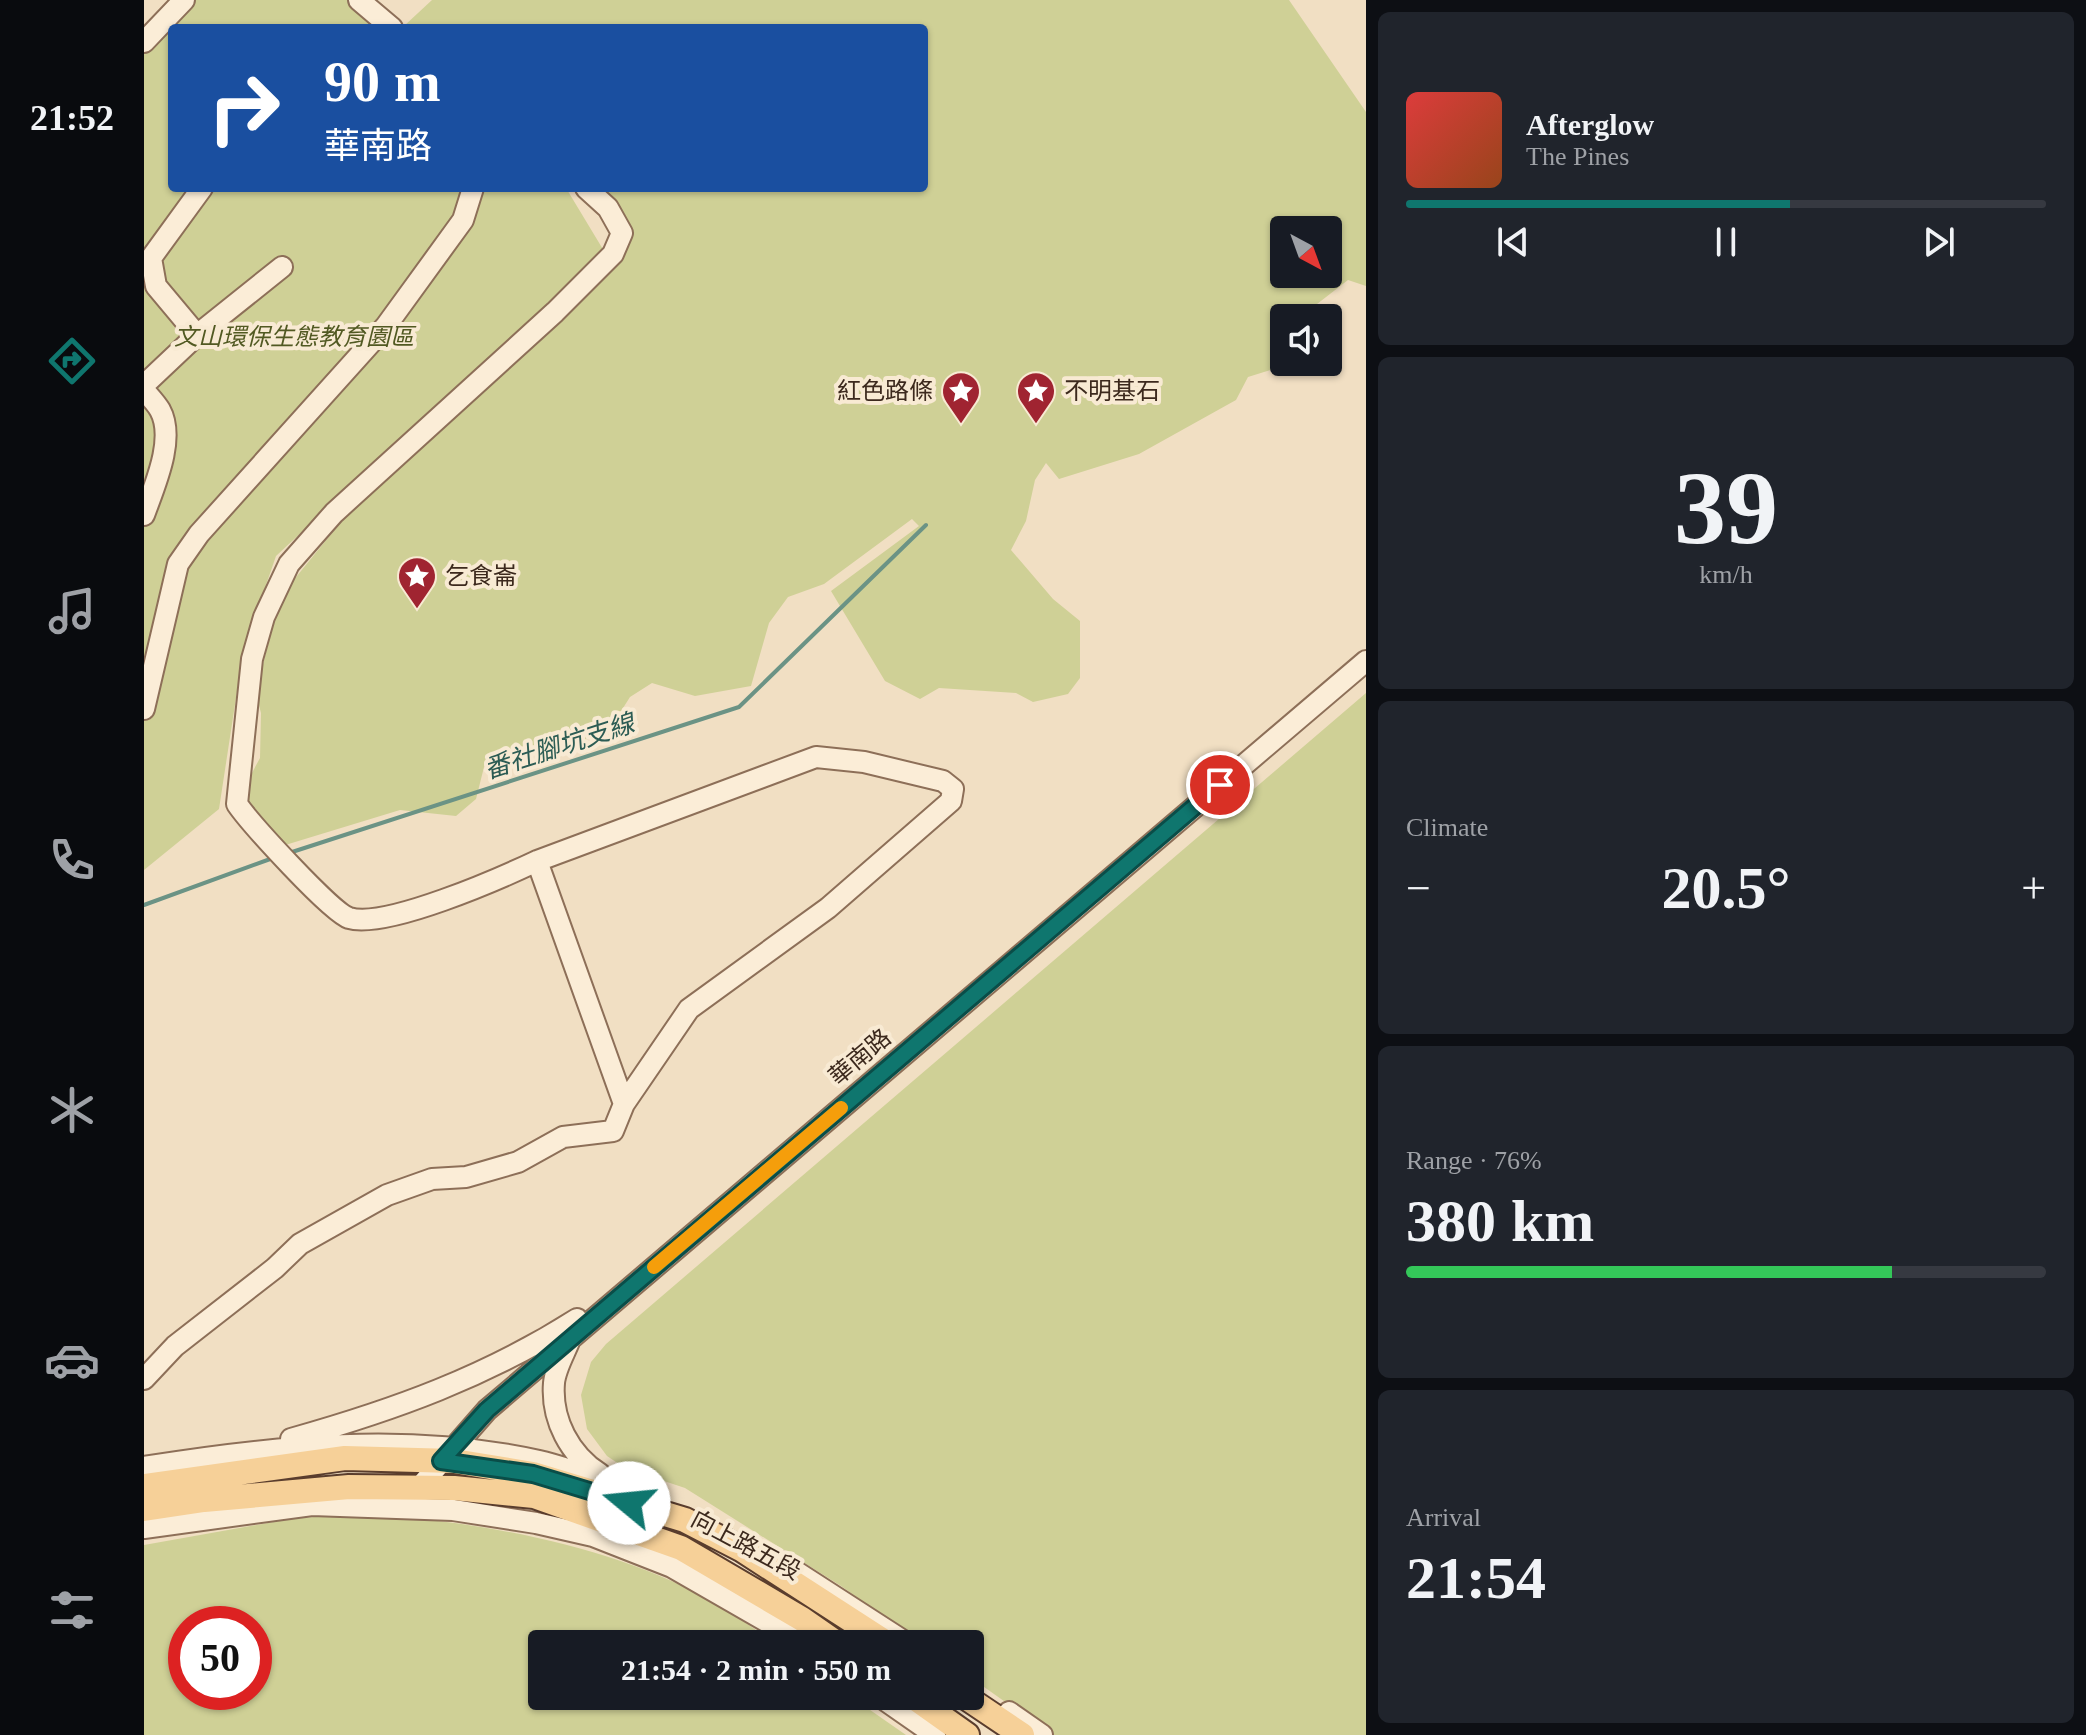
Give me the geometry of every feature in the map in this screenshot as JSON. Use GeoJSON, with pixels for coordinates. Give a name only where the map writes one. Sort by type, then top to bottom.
{"type":"FeatureCollection","features":[{"type":"Feature","properties":{"kind":"main road","name":"向上路五段"},"geometry":{"type":"LineString","coordinates":[[144,1486],[345,1458],[446,1454],[533,1474],[685,1520],[754,1557],[866,1630]]}},
{"type":"Feature","properties":{"kind":"main road","name":"向上路五段"},"geometry":{"type":"LineString","coordinates":[[144,1509],[204,1500],[349,1487],[534,1496],[681,1548],[818,1630]]}},
{"type":"Feature","properties":{"kind":"main road"},"geometry":{"type":"LineString","coordinates":[[984,1709],[1022,1735]]}},
{"type":"Feature","properties":{"kind":"main road"},"geometry":{"type":"LineString","coordinates":[[932,1710],[967,1735]]}},
{"type":"Feature","properties":{"kind":"street"},"geometry":{"type":"LineString","coordinates":[[144,42],[184,0]]}},
{"type":"Feature","properties":{"kind":"street"},"geometry":{"type":"LineString","coordinates":[[359,0],[387,24]]}},
{"type":"Feature","properties":{"kind":"street"},"geometry":{"type":"LineString","coordinates":[[197,335],[156,286],[151,258],[199,192]]}},
{"type":"Feature","properties":{"kind":"street"},"geometry":{"type":"LineString","coordinates":[[144,709],[178,564],[199,534],[386,326],[463,220],[472,192]]}},
{"type":"Feature","properties":{"kind":"street"},"geometry":{"type":"LineString","coordinates":[[144,1379],[175,1346],[312,1236],[387,1195],[432,1179],[466,1177],[518,1162],[563,1137],[613,1131],[624,1104],[689,1009],[828,908],[951,801],[953,789],[943,781],[816,757],[537,861],[472,890],[372,919],[348,918],[325,899],[237,804],[252,659],[264,617],[289,564],[334,513],[555,312],[613,254],[622,233],[608,208],[590,192]]}},
{"type":"Feature","properties":{"kind":"street"},"geometry":{"type":"LineString","coordinates":[[144,515],[157,480],[164,429],[161,411],[144,388],[197,335],[282,267]]}},
{"type":"Feature","properties":{"kind":"street","name":"華南路"},"geometry":{"type":"LineString","coordinates":[[402,1507],[487,1410],[1366,661]]}},
{"type":"Feature","properties":{"kind":"street"},"geometry":{"type":"LineString","coordinates":[[537,861],[624,1104]]}},
{"type":"Feature","properties":{"kind":"street"},"geometry":{"type":"LineString","coordinates":[[235,1454],[371,1416],[464,1382],[559,1331],[638,1281]]}},
{"type":"Feature","properties":{"kind":"street"},"geometry":{"type":"LineString","coordinates":[[570,1338],[554,1382],[558,1424],[582,1462],[627,1491]]}},
{"type":"Feature","properties":{"kind":"street","name":"向上路五段"},"geometry":{"type":"LineString","coordinates":[[144,1467],[343,1443],[541,1461],[691,1515],[748,1543],[826,1588],[888,1630]]}},
{"type":"Feature","properties":{"kind":"street"},"geometry":{"type":"LineString","coordinates":[[144,1528],[312,1505],[469,1512],[593,1536],[672,1567],[782,1630]]}},
{"type":"Feature","properties":{"kind":"street"},"geometry":{"type":"LineString","coordinates":[[984,1696],[1042,1735]]}},
{"type":"Feature","properties":{"kind":"street"},"geometry":{"type":"LineString","coordinates":[[899,1710],[935,1735]]}},
{"type":"Feature","properties":{"kind":"green space","name":"文山環保生態教育園區"},"geometry":{"type":"Polygon","coordinates":[[[184,0],[347,0],[376,24],[168,24],[168,192],[568,192],[604,251],[276,556],[243,652],[219,809],[144,870],[144,41],[184,0]]]}},
{"type":"Feature","properties":{"kind":"green space"},"geometry":{"type":"Polygon","coordinates":[[[432,0],[1289,0],[1366,112],[1366,286],[1348,280],[1342,285],[1342,216],[1270,216],[1270,288],[1338,288],[1317,304],[1270,304],[1270,370],[1248,377],[1236,400],[1139,454],[1059,479],[1046,463],[1035,480],[1026,521],[1011,550],[1053,599],[1080,621],[1080,678],[1068,694],[1033,702],[1016,693],[939,688],[920,699],[885,681],[831,591],[919,526],[912,519],[824,584],[788,597],[769,623],[751,686],[695,696],[652,683],[630,697],[606,735],[548,748],[500,754],[484,767],[476,799],[456,816],[400,810],[282,846],[240,795],[260,758],[261,713],[256,694],[279,598],[358,501],[624,255],[626,227],[597,192],[928,192],[928,24],[406,24],[432,0]]]}},
{"type":"Feature","properties":{"kind":"green space"},"geometry":{"type":"Polygon","coordinates":[[[1366,693],[1366,1735],[1052,1735],[984,1687],[984,1630],[903,1630],[841,1586],[685,1488],[625,1468],[607,1456],[587,1429],[581,1395],[591,1362],[606,1344],[1366,693]]]}},
{"type":"Feature","properties":{"kind":"green space"},"geometry":{"type":"Polygon","coordinates":[[[350,1514],[443,1521],[541,1539],[636,1566],[727,1610],[755,1630],[528,1630],[528,1710],[870,1710],[906,1735],[144,1735],[144,1545],[290,1519],[350,1514]]]}},
{"type":"Feature","properties":{"kind":"waterway","name":"番社腳坑支線"},"geometry":{"type":"LineString","coordinates":[[289,853],[739,707],[926,525]]}},
{"type":"Feature","properties":{"kind":"waterway","name":"番社腳坑支線"},"geometry":{"type":"LineString","coordinates":[[144,905],[273,858]]}},
{"type":"Feature","properties":{"kind":"slow traffic"},"geometry":{"type":"LineString","coordinates":[[654,1267],[841,1108]]}},
{"type":"Feature","properties":{"kind":"place","name":"紅色路條"},"geometry":{"type":"Point","coordinates":[961,425]}},
{"type":"Feature","properties":{"kind":"place","name":"不明基石"},"geometry":{"type":"Point","coordinates":[1036,425]}},
{"type":"Feature","properties":{"kind":"place","name":"乞食崙"},"geometry":{"type":"Point","coordinates":[417,610]}},
{"type":"Feature","properties":{"kind":"route"},"geometry":{"type":"LineString","coordinates":[[629,1503],[533,1474],[441,1461],[487,1410],[1220,785]]}}]}
